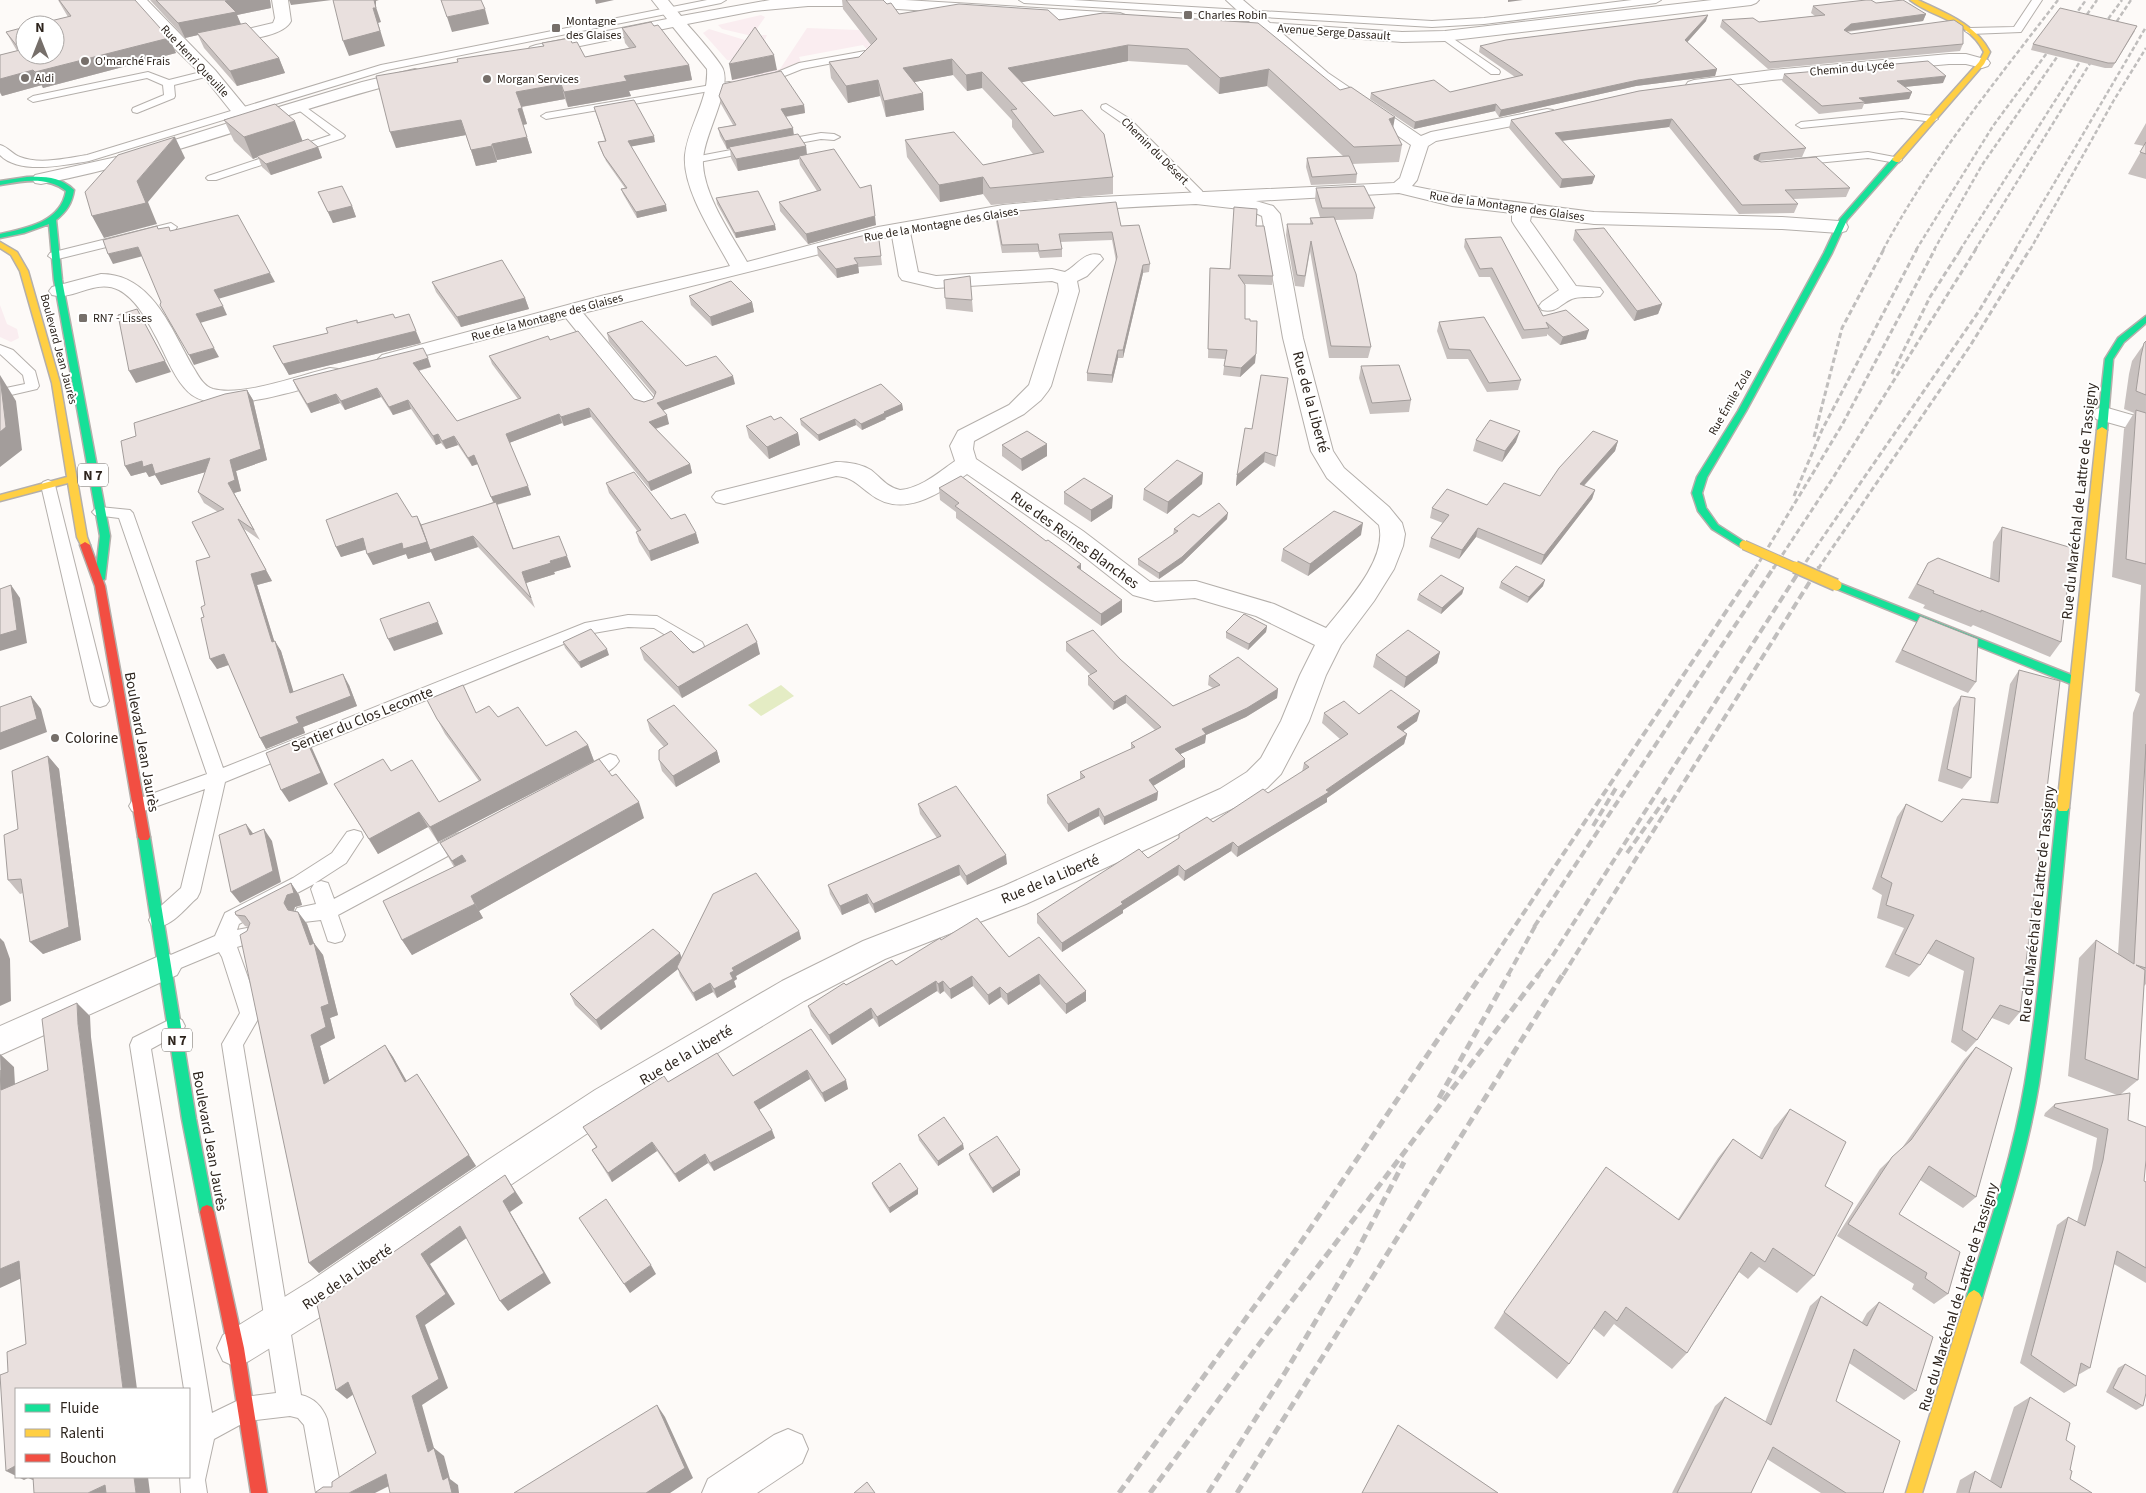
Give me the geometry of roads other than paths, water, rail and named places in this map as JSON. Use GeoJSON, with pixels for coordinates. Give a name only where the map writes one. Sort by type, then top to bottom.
{"type":"FeatureCollection","features":[{"type":"Feature","properties":{"kind":"main road"},"geometry":{"type":"LineString","coordinates":[[1913,0],[1970,31],[1982,42],[1987,51],[1982,63]]}},
{"type":"Feature","properties":{"kind":"main road","name":"Rue Émile Zola"},"geometry":{"type":"LineString","coordinates":[[1982,63],[1844,219],[1828,253],[1742,411],[1698,485],[1697,500],[1707,517],[1727,536],[1744,545],[2076,681]]}},
{"type":"Feature","properties":{"kind":"main road"},"geometry":{"type":"LineString","coordinates":[[0,176],[16,180]]}},
{"type":"Feature","properties":{"kind":"main road"},"geometry":{"type":"LineString","coordinates":[[0,183],[41,179],[55,181],[70,191],[70,198],[62,211],[52,218],[29,229],[0,236]]}},
{"type":"Feature","properties":{"kind":"main road","name":"Boulevard Jean Jaurès"},"geometry":{"type":"LineString","coordinates":[[52,218],[54,256],[59,291],[66,317],[105,536],[100,586]]}},
{"type":"Feature","properties":{"kind":"main road","name":"Boulevard Jean Jaurès"},"geometry":{"type":"LineString","coordinates":[[0,244],[14,254],[25,274],[56,382],[82,537],[100,586],[159,920],[193,1148],[236,1348],[260,1493]]}},
{"type":"Feature","properties":{"kind":"main road","name":"Rue du Maréchal de Lattre de Tassigny"},"geometry":{"type":"LineString","coordinates":[[1914,1493],[2012,1175],[2032,1084],[2043,1002],[2109,355],[2126,333],[2146,320]]}},
{"type":"Feature","properties":{"kind":"main road"},"geometry":{"type":"LineString","coordinates":[[0,498],[71,479]]}},
{"type":"Feature","properties":{"kind":"street","name":"Rue Henri Queuille"},"geometry":{"type":"LineString","coordinates":[[140,0],[180,45],[209,73],[245,117]]}},
{"type":"Feature","properties":{"kind":"street"},"geometry":{"type":"LineString","coordinates":[[180,45],[274,28],[283,21],[280,0]]}},
{"type":"Feature","properties":{"kind":"street","name":"Avenue Serge Dassault"},"geometry":{"type":"LineString","coordinates":[[70,198],[101,175],[125,162],[245,117],[300,106],[389,80],[669,11],[828,0],[886,2],[1402,37],[1445,36],[1752,0]]}},
{"type":"Feature","properties":{"kind":"street"},"geometry":{"type":"LineString","coordinates":[[1234,0],[1322,76],[1420,143]]}},
{"type":"Feature","properties":{"kind":"street"},"geometry":{"type":"LineString","coordinates":[[669,11],[716,69],[714,89],[694,160],[702,196],[741,269]]}},
{"type":"Feature","properties":{"kind":"street","name":"Chemin du Lycée"},"geometry":{"type":"LineString","coordinates":[[1682,87],[1781,74],[1949,59],[1966,59],[1982,63]]}},
{"type":"Feature","properties":{"kind":"street"},"geometry":{"type":"LineString","coordinates":[[1399,188],[1408,180],[1420,143],[1431,137],[1566,110]]}},
{"type":"Feature","properties":{"kind":"street","name":"Avenue Serge Dassault"},"geometry":{"type":"LineString","coordinates":[[41,179],[125,162]]}},
{"type":"Feature","properties":{"kind":"street","name":"Rue de la Montagne des Glaises"},"geometry":{"type":"LineString","coordinates":[[59,291],[104,280],[116,281],[130,288],[151,310],[178,361],[195,387],[206,394],[222,397],[242,395],[608,300],[900,229],[1030,208],[1399,188],[1452,200],[1594,218],[1773,223],[1839,227]]}},
{"type":"Feature","properties":{"kind":"street","name":"Rue de la Liberté"},"geometry":{"type":"LineString","coordinates":[[236,1348],[325,1293],[500,1172],[607,1101],[793,991],[874,950],[1015,895],[1141,839],[1230,797],[1250,784],[1271,766],[1280,751],[1330,640],[1365,596],[1382,569],[1391,546],[1393,534],[1390,523],[1381,512],[1335,472],[1322,451],[1293,338],[1271,214],[1268,210],[1253,205],[1200,199]]}},
{"type":"Feature","properties":{"kind":"street"},"geometry":{"type":"LineString","coordinates":[[1522,210],[1521,221],[1570,292]]}},
{"type":"Feature","properties":{"kind":"street"},"geometry":{"type":"LineString","coordinates":[[900,229],[909,276],[922,280],[936,282],[1052,275],[1067,279],[1080,272],[1093,259]]}},
{"type":"Feature","properties":{"kind":"street"},"geometry":{"type":"LineString","coordinates":[[724,496],[836,468],[851,469],[862,474],[879,490],[890,496],[905,498],[921,494],[966,463],[961,443],[966,436],[1024,406],[1033,398],[1040,386],[1069,291],[1067,279]]}},
{"type":"Feature","properties":{"kind":"street"},"geometry":{"type":"LineString","coordinates":[[1549,306],[1570,292],[1593,292]]}},
{"type":"Feature","properties":{"kind":"street"},"geometry":{"type":"LineString","coordinates":[[570,310],[646,402]]}},
{"type":"Feature","properties":{"kind":"street"},"geometry":{"type":"LineString","coordinates":[[2104,414],[2146,426]]}},
{"type":"Feature","properties":{"kind":"street","name":"Rue des Reines Blanches"},"geometry":{"type":"LineString","coordinates":[[966,463],[1075,537],[1142,589],[1155,592],[1196,589],[1265,610],[1330,640]]}},
{"type":"Feature","properties":{"kind":"street"},"geometry":{"type":"LineString","coordinates":[[0,1041],[166,966]]}},
{"type":"Feature","properties":{"kind":"street"},"geometry":{"type":"LineString","coordinates":[[722,1493],[788,1449]]}},
{"type":"Feature","properties":{"kind":"lane"},"geometry":{"type":"LineString","coordinates":[[0,148],[5,155],[23,162],[71,162],[245,117],[385,67],[721,0]]}},
{"type":"Feature","properties":{"kind":"lane"},"geometry":{"type":"LineString","coordinates":[[1024,0],[1401,23],[1458,23],[1656,0]]}},
{"type":"Feature","properties":{"kind":"lane"},"geometry":{"type":"LineString","coordinates":[[1970,31],[2017,30],[2037,0]]}},
{"type":"Feature","properties":{"kind":"lane"},"geometry":{"type":"LineString","coordinates":[[1936,25],[1955,22]]}},
{"type":"Feature","properties":{"kind":"lane"},"geometry":{"type":"LineString","coordinates":[[1445,36],[1495,72]]}},
{"type":"Feature","properties":{"kind":"lane"},"geometry":{"type":"LineString","coordinates":[[546,116],[692,90],[714,89],[778,75],[799,66],[865,54]]}},
{"type":"Feature","properties":{"kind":"lane"},"geometry":{"type":"LineString","coordinates":[[33,99],[148,75],[168,83],[209,73]]}},
{"type":"Feature","properties":{"kind":"lane"},"geometry":{"type":"LineString","coordinates":[[137,110],[170,96],[168,83]]}},
{"type":"Feature","properties":{"kind":"lane"},"geometry":{"type":"LineString","coordinates":[[212,178],[339,136],[300,106]]}},
{"type":"Feature","properties":{"kind":"lane","name":"Chemin du Désert"},"geometry":{"type":"LineString","coordinates":[[1106,107],[1126,121],[1198,194],[1200,199]]}},
{"type":"Feature","properties":{"kind":"lane"},"geometry":{"type":"LineString","coordinates":[[1801,125],[1902,114],[1933,119]]}},
{"type":"Feature","properties":{"kind":"lane"},"geometry":{"type":"LineString","coordinates":[[694,160],[821,136],[834,137]]}},
{"type":"Feature","properties":{"kind":"lane"},"geometry":{"type":"LineString","coordinates":[[1785,163],[1868,155],[1896,160]]}},
{"type":"Feature","properties":{"kind":"lane"},"geometry":{"type":"LineString","coordinates":[[54,256],[171,227]]}},
{"type":"Feature","properties":{"kind":"lane"},"geometry":{"type":"LineString","coordinates":[[0,350],[8,353],[30,374],[32,386],[10,391]]}},
{"type":"Feature","properties":{"kind":"lane"},"geometry":{"type":"LineString","coordinates":[[48,485],[100,701]]}},
{"type":"Feature","properties":{"kind":"lane"},"geometry":{"type":"LineString","coordinates":[[100,512],[125,512],[217,778],[190,892],[159,920]]}},
{"type":"Feature","properties":{"kind":"lane","name":"Sentier du Clos Lecomte"},"geometry":{"type":"LineString","coordinates":[[138,806],[217,778],[585,629],[628,622],[657,622],[696,646]]}},
{"type":"Feature","properties":{"kind":"lane"},"geometry":{"type":"LineString","coordinates":[[566,785],[610,761]]}},
{"type":"Feature","properties":{"kind":"lane"},"geometry":{"type":"LineString","coordinates":[[304,914],[328,911],[478,832]]}},
{"type":"Feature","properties":{"kind":"lane"},"geometry":{"type":"LineString","coordinates":[[222,942],[232,919],[300,883],[339,858],[354,837]]}},
{"type":"Feature","properties":{"kind":"lane"},"geometry":{"type":"LineString","coordinates":[[321,889],[335,935]]}},
{"type":"Feature","properties":{"kind":"lane"},"geometry":{"type":"LineString","coordinates":[[166,966],[222,942],[247,936]]}},
{"type":"Feature","properties":{"kind":"lane"},"geometry":{"type":"LineString","coordinates":[[222,942],[231,953],[251,1014],[232,1044],[290,1404]]}},
{"type":"Feature","properties":{"kind":"lane"},"geometry":{"type":"LineString","coordinates":[[175,1026],[140,1045],[189,1388]]}},
{"type":"Feature","properties":{"kind":"lane"},"geometry":{"type":"LineString","coordinates":[[190,1393],[196,1435],[192,1480],[194,1493]]}},
{"type":"Feature","properties":{"kind":"lane"},"geometry":{"type":"LineString","coordinates":[[196,1435],[245,1409],[290,1404],[305,1408],[315,1419],[330,1493]]}},
{"type":"Feature","properties":{"kind":"railway"},"geometry":{"type":"LineString","coordinates":[[1883,250],[1922,184],[1943,153],[2058,0]]}},
{"type":"Feature","properties":{"kind":"railway"},"geometry":{"type":"LineString","coordinates":[[2070,22],[2086,0]]}},
{"type":"Feature","properties":{"kind":"railway"},"geometry":{"type":"LineString","coordinates":[[2079,26],[2097,0]]}},
{"type":"Feature","properties":{"kind":"railway"},"geometry":{"type":"LineString","coordinates":[[2100,30],[2122,0]]}},
{"type":"Feature","properties":{"kind":"railway"},"geometry":{"type":"LineString","coordinates":[[2109,33],[2131,0]]}},
{"type":"Feature","properties":{"kind":"railway"},"geometry":{"type":"LineString","coordinates":[[2015,250],[2146,27]]}},
{"type":"Feature","properties":{"kind":"railway"},"geometry":{"type":"LineString","coordinates":[[1916,250],[1993,126],[2055,42]]}},
{"type":"Feature","properties":{"kind":"railway"},"geometry":{"type":"LineString","coordinates":[[1934,250],[1982,165],[2066,44]]}},
{"type":"Feature","properties":{"kind":"railway"},"geometry":{"type":"LineString","coordinates":[[2030,250],[2114,100],[2146,48]]}},
{"type":"Feature","properties":{"kind":"railway"},"geometry":{"type":"LineString","coordinates":[[1960,250],[2088,49]]}},
{"type":"Feature","properties":{"kind":"railway"},"geometry":{"type":"LineString","coordinates":[[1975,250],[2097,52]]}},
{"type":"Feature","properties":{"kind":"railway"},"geometry":{"type":"LineString","coordinates":[[1814,437],[1842,328],[1884,249]]}},
{"type":"Feature","properties":{"kind":"railway"},"geometry":{"type":"LineString","coordinates":[[1794,496],[1822,430],[1917,249]]}},
{"type":"Feature","properties":{"kind":"railway"},"geometry":{"type":"LineString","coordinates":[[1755,569],[1842,425],[1935,249]]}},
{"type":"Feature","properties":{"kind":"railway"},"geometry":{"type":"LineString","coordinates":[[1892,374],[1930,297],[1961,249]]}},
{"type":"Feature","properties":{"kind":"railway"},"geometry":{"type":"LineString","coordinates":[[1773,569],[1831,481],[1976,249]]}},
{"type":"Feature","properties":{"kind":"railway"},"geometry":{"type":"LineString","coordinates":[[1801,569],[1979,311],[2016,249]]}},
{"type":"Feature","properties":{"kind":"railway"},"geometry":{"type":"LineString","coordinates":[[1818,569],[1970,346],[2030,249]]}},
{"type":"Feature","properties":{"kind":"railway"},"geometry":{"type":"LineString","coordinates":[[1482,975],[1756,567]]}},
{"type":"Feature","properties":{"kind":"railway"},"geometry":{"type":"LineString","coordinates":[[1538,921],[1774,567]]}},
{"type":"Feature","properties":{"kind":"railway"},"geometry":{"type":"LineString","coordinates":[[1538,975],[1553,955],[1802,567]]}},
{"type":"Feature","properties":{"kind":"railway"},"geometry":{"type":"LineString","coordinates":[[1563,975],[1819,567]]}},
{"type":"Feature","properties":{"kind":"railway"},"geometry":{"type":"LineString","coordinates":[[1593,826],[1616,788]]}},
{"type":"Feature","properties":{"kind":"railway"},"geometry":{"type":"LineString","coordinates":[[1627,853],[1666,798]]}},
{"type":"Feature","properties":{"kind":"railway"},"geometry":{"type":"LineString","coordinates":[[1508,975],[1538,921]]}},
{"type":"Feature","properties":{"kind":"railway"},"geometry":{"type":"LineString","coordinates":[[1534,927],[1538,921]]}},
{"type":"Feature","properties":{"kind":"railway"},"geometry":{"type":"LineString","coordinates":[[1119,1493],[1297,1248],[1482,974]]}},
{"type":"Feature","properties":{"kind":"railway"},"geometry":{"type":"LineString","coordinates":[[1439,1098],[1509,974]]}},
{"type":"Feature","properties":{"kind":"railway"},"geometry":{"type":"LineString","coordinates":[[1150,1493],[1254,1351],[1539,974]]}},
{"type":"Feature","properties":{"kind":"railway"},"geometry":{"type":"LineString","coordinates":[[1237,1493],[1563,974]]}},
{"type":"Feature","properties":{"kind":"railway"},"geometry":{"type":"LineString","coordinates":[[1208,1493],[1286,1371],[1356,1253],[1404,1162]]}},
{"type":"Feature","properties":{"kind":"place","name":"Charles Robin"},"geometry":{"type":"Point","coordinates":[1188,15]}},
{"type":"Feature","properties":{"kind":"place","name":"Montagne des Glaises"},"geometry":{"type":"Point","coordinates":[556,28]}},
{"type":"Feature","properties":{"kind":"place","name":"O'marché Frais"},"geometry":{"type":"Point","coordinates":[85,61]}},
{"type":"Feature","properties":{"kind":"place","name":"Aldi"},"geometry":{"type":"Point","coordinates":[25,78]}},
{"type":"Feature","properties":{"kind":"place","name":"Morgan Services"},"geometry":{"type":"Point","coordinates":[487,79]}},
{"type":"Feature","properties":{"kind":"place","name":"RN7 - Lisses"},"geometry":{"type":"Point","coordinates":[83,318]}},
{"type":"Feature","properties":{"kind":"place","name":"Colorine"},"geometry":{"type":"Point","coordinates":[55,738]}}]}
